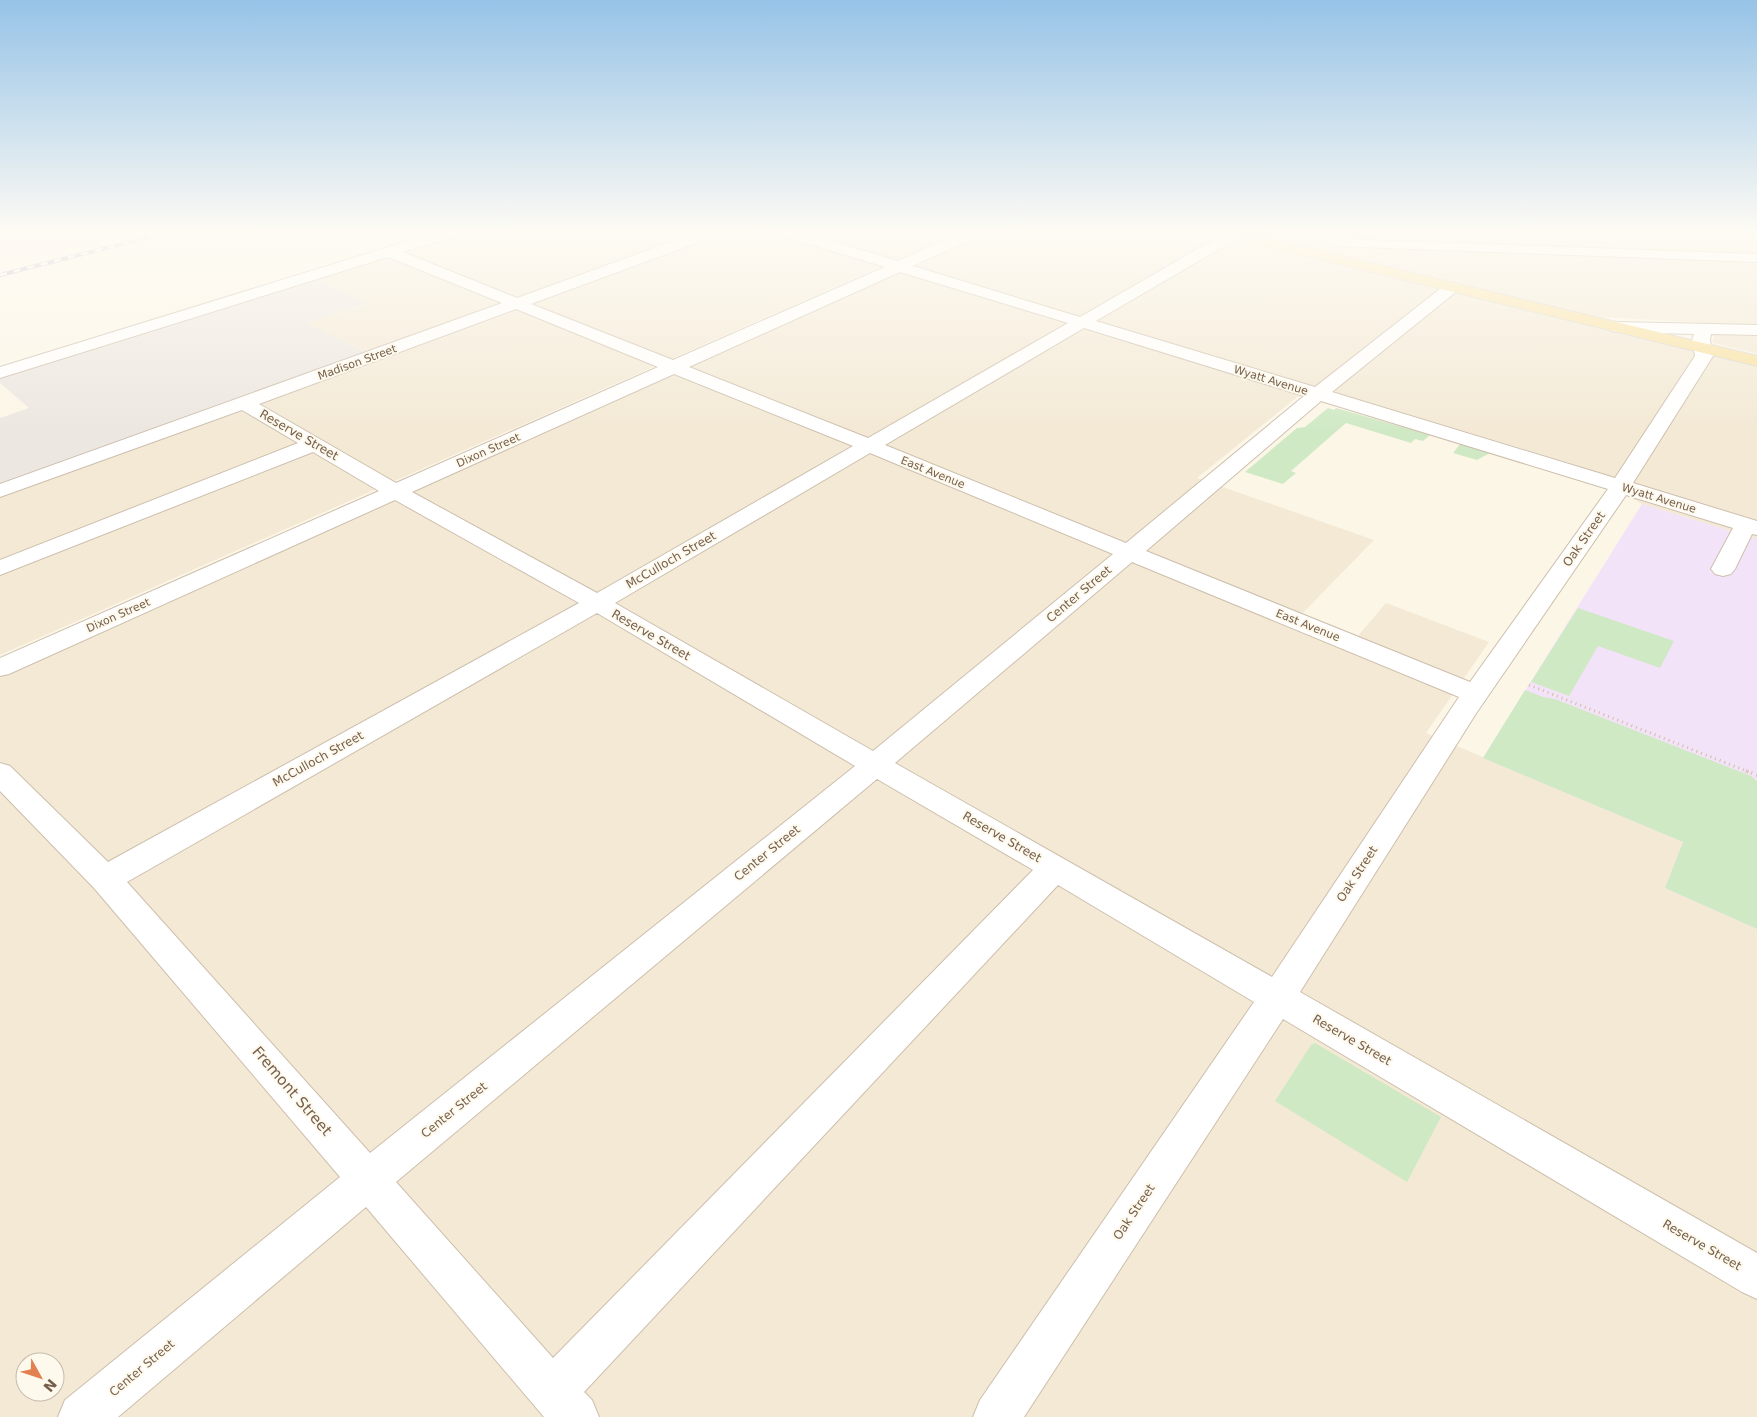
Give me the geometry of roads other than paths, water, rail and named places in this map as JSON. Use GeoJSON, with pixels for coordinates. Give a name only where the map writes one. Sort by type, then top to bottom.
{"type":"FeatureCollection","features":[{"type":"Feature","properties":{"kind":"main road"},"geometry":{"type":"LineString","coordinates":[[1494,298],[1617,327]]}},
{"type":"Feature","properties":{"kind":"main road"},"geometry":{"type":"LineString","coordinates":[[1703,338],[1757,361]]}},
{"type":"Feature","properties":{"kind":"street"},"geometry":{"type":"LineString","coordinates":[[0,373],[239,298]]}},
{"type":"Feature","properties":{"kind":"street","name":"East Avenue"},"geometry":{"type":"LineString","coordinates":[[503,298],[1475,694]]}},
{"type":"Feature","properties":{"kind":"street","name":"Madison Street"},"geometry":{"type":"LineString","coordinates":[[0,491],[534,298]]}},
{"type":"Feature","properties":{"kind":"street","name":"Dixon Street"},"geometry":{"type":"LineString","coordinates":[[0,668],[831,298]]}},
{"type":"Feature","properties":{"kind":"street","name":"Wyatt Avenue"},"geometry":{"type":"LineString","coordinates":[[999,298],[1751,526]]}},
{"type":"Feature","properties":{"kind":"street","name":"McCulloch Street"},"geometry":{"type":"LineString","coordinates":[[106,879],[597,603],[1121,298]]}},
{"type":"Feature","properties":{"kind":"street","name":"Center Street"},"geometry":{"type":"LineString","coordinates":[[82,1417],[369,1179],[875,765],[1319,394],[1438,298]]}},
{"type":"Feature","properties":{"kind":"street"},"geometry":{"type":"LineString","coordinates":[[1617,327],[1703,338],[1757,330]]}},
{"type":"Feature","properties":{"kind":"street","name":"Oak Street"},"geometry":{"type":"LineString","coordinates":[[997,1417],[1277,997],[1475,694],[1621,486],[1704,356],[1703,338]]}},
{"type":"Feature","properties":{"kind":"street","name":"Reserve Street"},"geometry":{"type":"LineString","coordinates":[[244,403],[395,491],[597,603],[1757,1277]]}},
{"type":"Feature","properties":{"kind":"street"},"geometry":{"type":"LineString","coordinates":[[0,568],[314,444]]}},
{"type":"Feature","properties":{"kind":"street"},"geometry":{"type":"LineString","coordinates":[[1723,570],[1751,526]]}},
{"type":"Feature","properties":{"kind":"street","name":"Fremont Street"},"geometry":{"type":"LineString","coordinates":[[0,773],[106,879],[564,1404]]}},
{"type":"Feature","properties":{"kind":"street"},"geometry":{"type":"LineString","coordinates":[[564,1404],[1055,868]]}}]}
